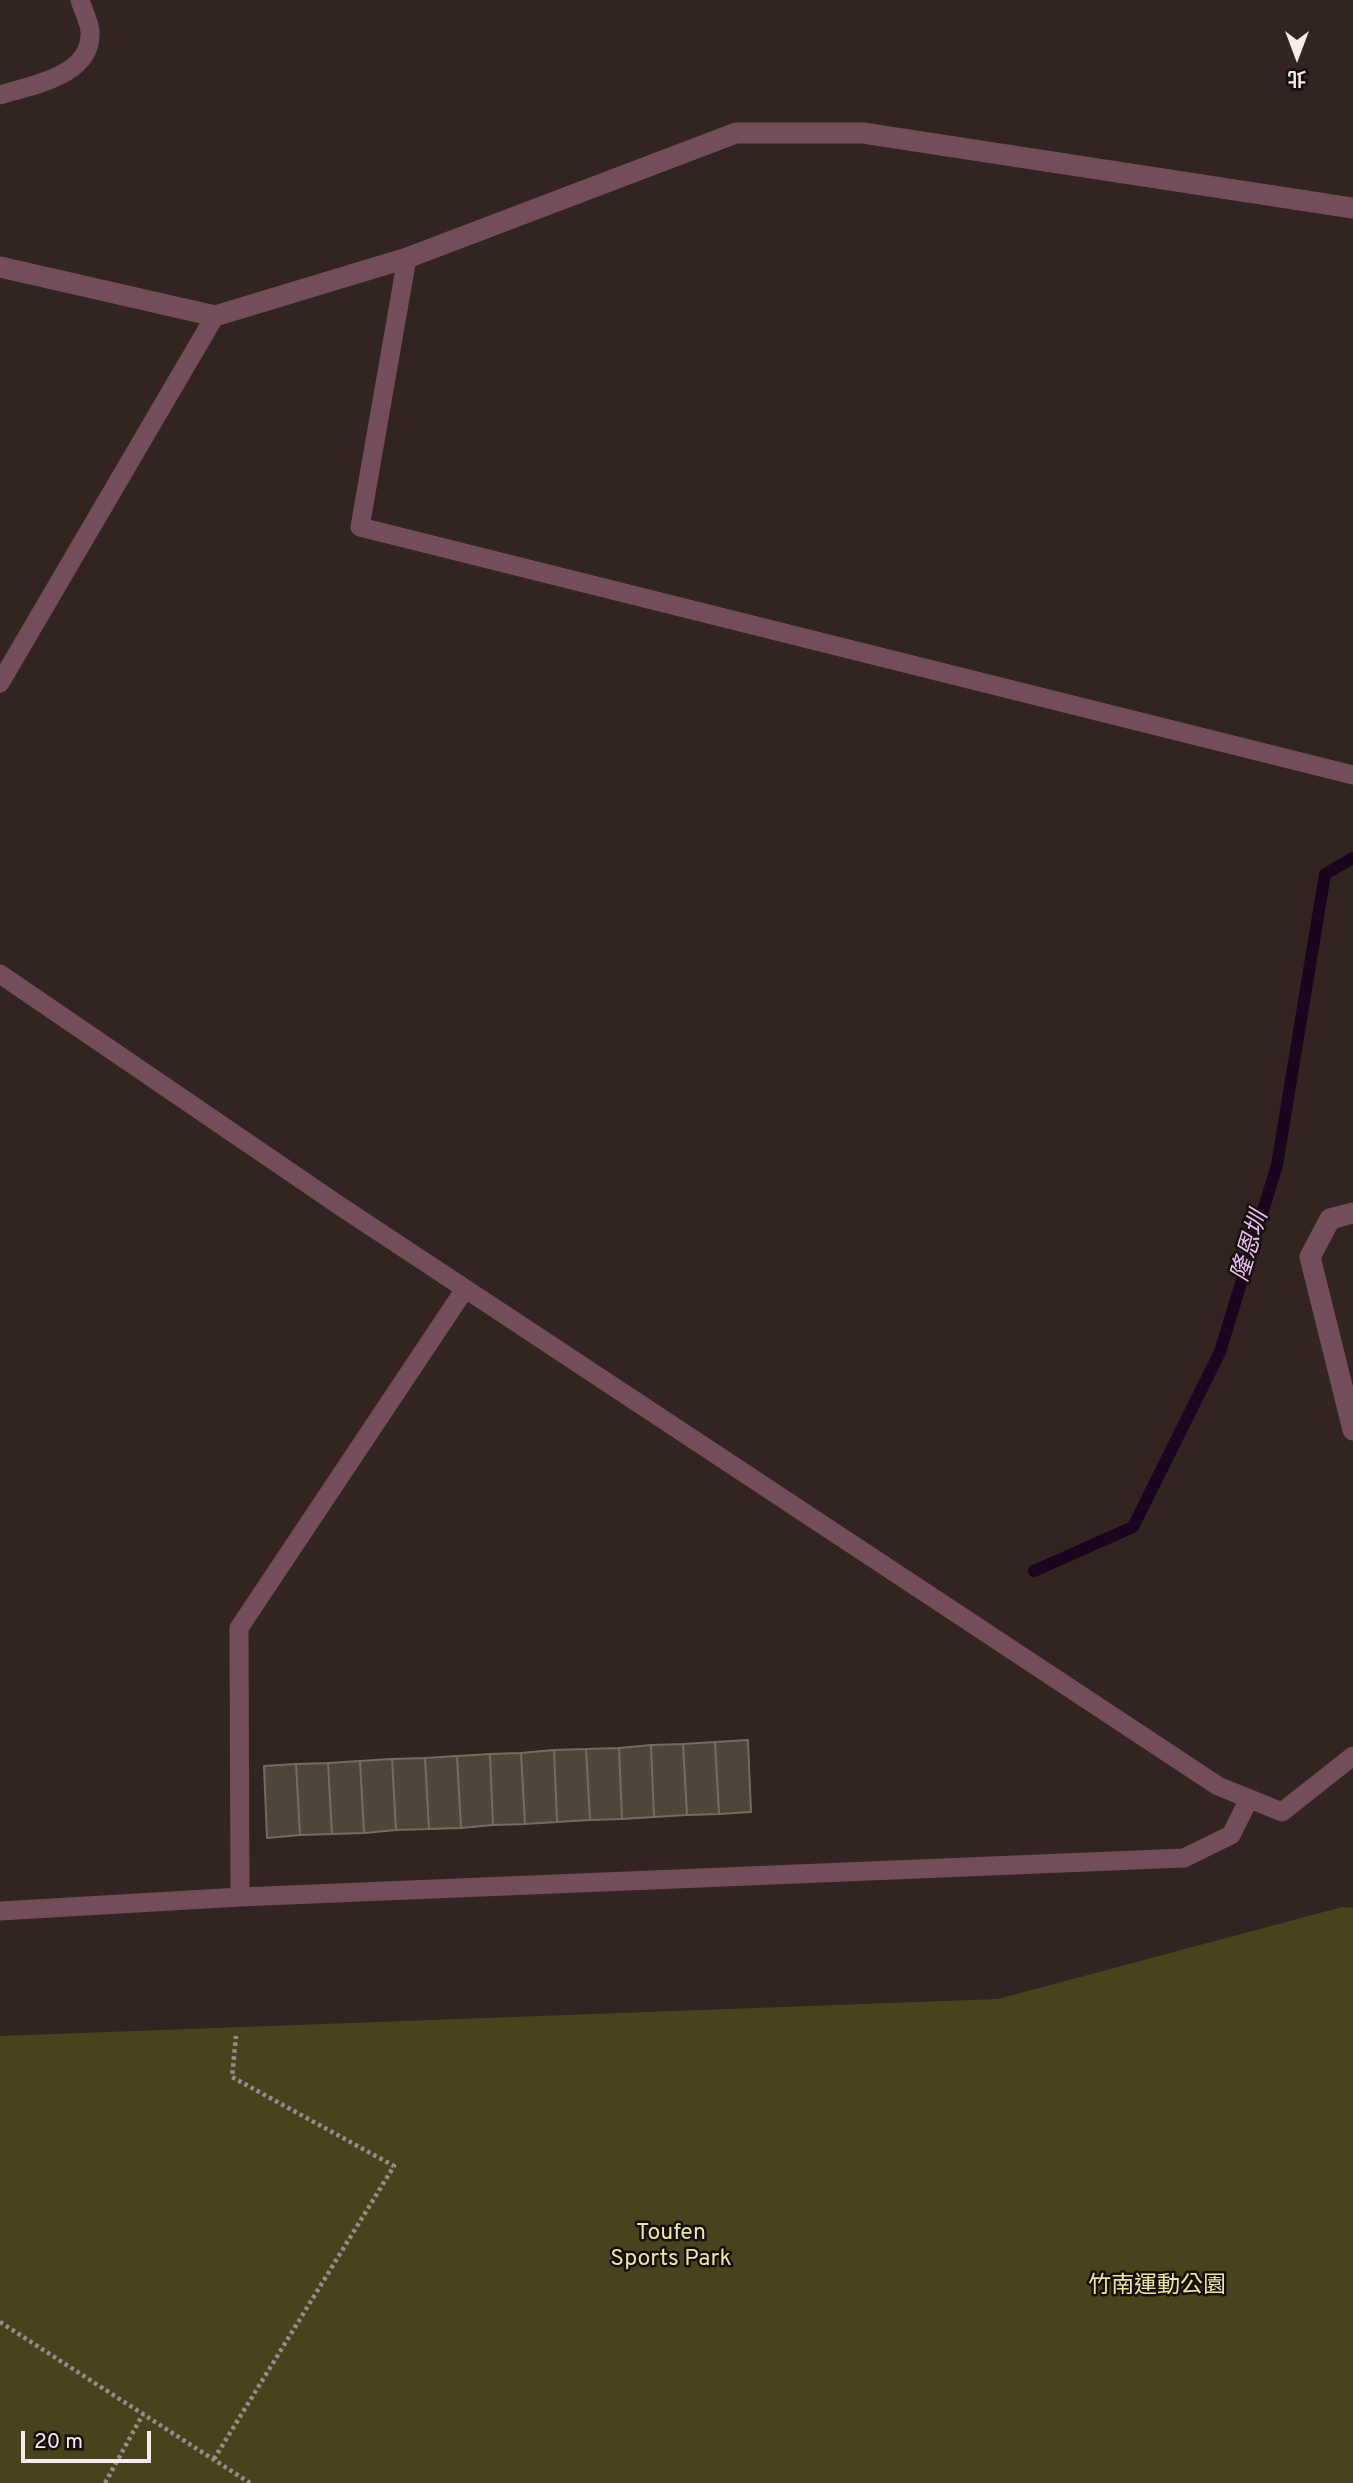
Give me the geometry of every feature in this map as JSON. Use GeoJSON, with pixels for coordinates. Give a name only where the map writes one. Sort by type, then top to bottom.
{"type":"FeatureCollection","features":[{"type":"Feature","properties":{"kind":"street"},"geometry":{"type":"LineString","coordinates":[[0,267],[215,316],[407,258],[736,133],[863,133],[1353,208]]}},
{"type":"Feature","properties":{"kind":"street"},"geometry":{"type":"LineString","coordinates":[[1353,1213],[1329,1219],[1310,1257],[1353,1430]]}},
{"type":"Feature","properties":{"kind":"lane"},"geometry":{"type":"LineString","coordinates":[[0,95],[61,76],[82,60],[90,32],[80,0]]}},
{"type":"Feature","properties":{"kind":"lane"},"geometry":{"type":"LineString","coordinates":[[407,258],[360,527],[1353,775]]}},
{"type":"Feature","properties":{"kind":"lane"},"geometry":{"type":"LineString","coordinates":[[0,683],[215,316]]}},
{"type":"Feature","properties":{"kind":"lane"},"geometry":{"type":"LineString","coordinates":[[0,974],[466,1289],[1218,1786],[1282,1812],[1353,1756]]}},
{"type":"Feature","properties":{"kind":"lane"},"geometry":{"type":"LineString","coordinates":[[240,1897],[239,1628],[466,1289]]}},
{"type":"Feature","properties":{"kind":"lane"},"geometry":{"type":"LineString","coordinates":[[0,1911],[240,1897],[1184,1858],[1231,1835],[1249,1799]]}},
{"type":"Feature","properties":{"kind":"path"},"geometry":{"type":"LineString","coordinates":[[214,2459],[394,2166],[232,2077],[236,2036]]}},
{"type":"Feature","properties":{"kind":"path"},"geometry":{"type":"LineString","coordinates":[[0,2322],[250,2483]]}},
{"type":"Feature","properties":{"kind":"path"},"geometry":{"type":"LineString","coordinates":[[106,2483],[143,2414]]}},
{"type":"Feature","properties":{"kind":"green space","name":"Toufen Sports Park"},"geometry":{"type":"Polygon","coordinates":[[[1342,1907],[1353,1908],[1353,2483],[0,2483],[0,2036],[998,1999],[1342,1907]]]}},
{"type":"Feature","properties":{"kind":"building"},"geometry":{"type":"Polygon","coordinates":[[[748,1740],[751,1812],[719,1814],[715,1742],[748,1740]]]}},
{"type":"Feature","properties":{"kind":"building"},"geometry":{"type":"Polygon","coordinates":[[[715,1742],[719,1814],[687,1815],[683,1744],[715,1742]]]}},
{"type":"Feature","properties":{"kind":"building"},"geometry":{"type":"Polygon","coordinates":[[[683,1744],[687,1815],[654,1817],[651,1745],[683,1744]]]}},
{"type":"Feature","properties":{"kind":"building"},"geometry":{"type":"Polygon","coordinates":[[[651,1745],[654,1817],[622,1819],[619,1748],[651,1745]]]}},
{"type":"Feature","properties":{"kind":"building"},"geometry":{"type":"Polygon","coordinates":[[[619,1748],[622,1819],[590,1820],[586,1749],[619,1748]]]}},
{"type":"Feature","properties":{"kind":"building"},"geometry":{"type":"Polygon","coordinates":[[[586,1749],[590,1820],[557,1822],[554,1750],[586,1749]]]}},
{"type":"Feature","properties":{"kind":"building"},"geometry":{"type":"Polygon","coordinates":[[[554,1750],[557,1822],[525,1824],[521,1753],[554,1750]]]}},
{"type":"Feature","properties":{"kind":"building"},"geometry":{"type":"Polygon","coordinates":[[[521,1753],[525,1824],[493,1825],[490,1754],[521,1753]]]}},
{"type":"Feature","properties":{"kind":"building"},"geometry":{"type":"Polygon","coordinates":[[[490,1754],[493,1825],[461,1828],[457,1756],[490,1754]]]}},
{"type":"Feature","properties":{"kind":"building"},"geometry":{"type":"Polygon","coordinates":[[[457,1756],[461,1828],[429,1829],[425,1758],[457,1756]]]}},
{"type":"Feature","properties":{"kind":"building"},"geometry":{"type":"Polygon","coordinates":[[[425,1758],[429,1829],[396,1830],[392,1759],[425,1758]]]}},
{"type":"Feature","properties":{"kind":"building"},"geometry":{"type":"Polygon","coordinates":[[[392,1759],[396,1830],[364,1833],[360,1761],[392,1759]]]}},
{"type":"Feature","properties":{"kind":"building"},"geometry":{"type":"Polygon","coordinates":[[[360,1761],[364,1833],[332,1834],[328,1763],[360,1761]]]}},
{"type":"Feature","properties":{"kind":"building"},"geometry":{"type":"Polygon","coordinates":[[[328,1763],[332,1834],[300,1835],[296,1764],[328,1763]]]}},
{"type":"Feature","properties":{"kind":"building"},"geometry":{"type":"Polygon","coordinates":[[[296,1764],[300,1835],[267,1838],[264,1766],[296,1764]]]}},
{"type":"Feature","properties":{"kind":"waterway","name":"隆恩圳"},"geometry":{"type":"LineString","coordinates":[[1034,1571],[1133,1527],[1220,1352],[1277,1165],[1325,874],[1353,858]]}},
{"type":"Feature","properties":{"kind":"park label","name":"竹南運動公園"},"geometry":{"type":"Point","coordinates":[1157,2287]}}]}
